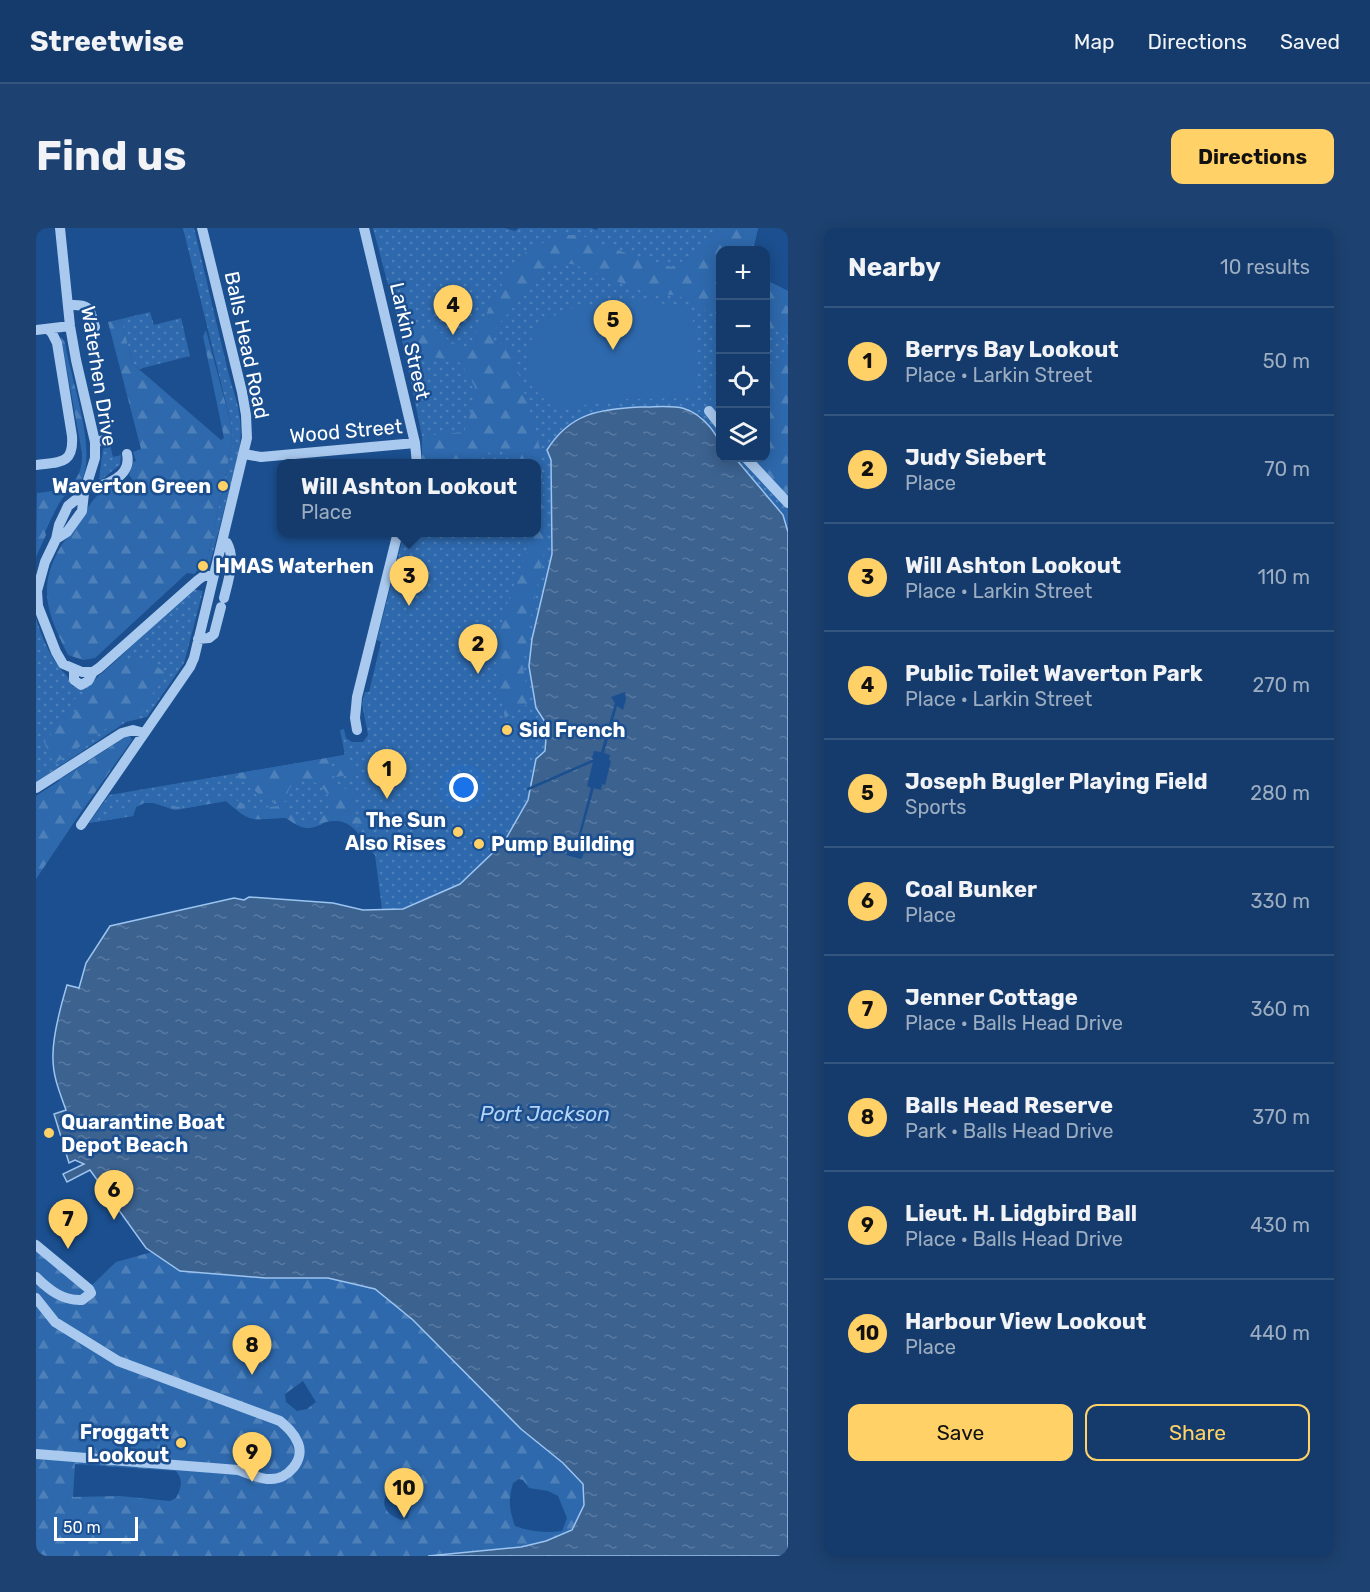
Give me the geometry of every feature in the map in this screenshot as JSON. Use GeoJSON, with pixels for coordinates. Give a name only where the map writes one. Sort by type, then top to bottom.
{"type":"FeatureCollection","features":[{"type":"Feature","properties":{"kind":"street","name":"Waterhen Drive"},"geometry":{"type":"LineString","coordinates":[[60,228],[70,326],[95,442],[95,458],[86,490],[68,507],[59,525],[56,539],[40,561],[38,606],[56,652],[63,664],[74,670],[93,672],[198,580],[205,575],[213,576]]}},
{"type":"Feature","properties":{"kind":"street","name":"Balls Head Road"},"geometry":{"type":"LineString","coordinates":[[81,825],[190,667],[244,454],[248,431],[246,415],[202,228]]}},
{"type":"Feature","properties":{"kind":"street","name":"Larkin Street"},"geometry":{"type":"LineString","coordinates":[[364,228],[415,443],[417,459]]}},
{"type":"Feature","properties":{"kind":"street"},"geometry":{"type":"LineString","coordinates":[[69,305],[88,307],[95,327]]}},
{"type":"Feature","properties":{"kind":"street"},"geometry":{"type":"LineString","coordinates":[[42,329],[70,326]]}},
{"type":"Feature","properties":{"kind":"street"},"geometry":{"type":"LineString","coordinates":[[36,465],[67,459],[72,453],[73,446],[57,343],[52,333],[42,329]]}},
{"type":"Feature","properties":{"kind":"street"},"geometry":{"type":"LineString","coordinates":[[84,393],[96,390]]}},
{"type":"Feature","properties":{"kind":"street"},"geometry":{"type":"LineString","coordinates":[[709,411],[716,420]]}},
{"type":"Feature","properties":{"kind":"street"},"geometry":{"type":"LineString","coordinates":[[95,442],[108,439]]}},
{"type":"Feature","properties":{"kind":"street","name":"Wood Street"},"geometry":{"type":"LineString","coordinates":[[244,454],[261,457],[415,443]]}},
{"type":"Feature","properties":{"kind":"street"},"geometry":{"type":"LineString","coordinates":[[86,490],[105,485],[122,474],[128,458]]}},
{"type":"Feature","properties":{"kind":"street"},"geometry":{"type":"LineString","coordinates":[[750,462],[788,503]]}},
{"type":"Feature","properties":{"kind":"street"},"geometry":{"type":"LineString","coordinates":[[357,730],[355,718],[357,695],[397,537]]}},
{"type":"Feature","properties":{"kind":"street"},"geometry":{"type":"LineString","coordinates":[[198,639],[209,638],[214,634],[222,602],[231,563],[231,552],[228,543],[222,542]]}},
{"type":"Feature","properties":{"kind":"street"},"geometry":{"type":"LineString","coordinates":[[36,788],[122,733],[133,730],[144,733]]}},
{"type":"Feature","properties":{"kind":"street"},"geometry":{"type":"LineString","coordinates":[[36,1245],[89,1289],[90,1293],[82,1300],[68,1299],[52,1292],[36,1277]]}},
{"type":"Feature","properties":{"kind":"street"},"geometry":{"type":"LineString","coordinates":[[36,1298],[55,1322],[118,1361],[280,1420],[293,1433],[300,1445],[296,1464],[288,1474],[269,1480],[238,1470],[36,1454]]}},
{"type":"Feature","properties":{"kind":"green space"},"geometry":{"type":"Polygon","coordinates":[[[183,228],[194,228],[238,406],[241,427],[239,452],[210,564],[202,568],[207,561],[232,445],[231,424],[183,228]]]}},
{"type":"Feature","properties":{"kind":"green space"},"geometry":{"type":"Polygon","coordinates":[[[373,228],[505,228],[515,231],[519,228],[591,228],[597,230],[598,228],[758,228],[754,246],[716,246],[716,435],[700,415],[547,450],[551,460],[552,554],[532,639],[529,666],[536,708],[547,725],[545,751],[536,759],[528,800],[504,842],[460,884],[403,909],[382,909],[375,855],[349,825],[335,820],[306,827],[297,825],[286,818],[254,819],[242,814],[226,801],[175,810],[154,803],[144,803],[136,807],[133,816],[89,823],[109,795],[345,755],[340,730],[344,729],[346,738],[352,742],[363,742],[368,735],[362,704],[365,692],[369,692],[381,642],[377,640],[403,537],[541,537],[541,459],[422,459],[422,436],[400,330],[373,228]]]}},
{"type":"Feature","properties":{"kind":"green space"},"geometry":{"type":"Polygon","coordinates":[[[719,228],[758,228],[754,246],[716,246],[716,316],[679,296],[642,291],[572,264],[545,264],[491,333],[495,343],[511,346],[541,452],[545,548],[528,631],[523,669],[530,702],[505,718],[498,667],[500,635],[508,602],[530,537],[541,537],[541,459],[512,459],[498,450],[472,459],[422,459],[422,436],[464,432],[472,410],[475,387],[461,363],[434,357],[409,366],[400,330],[410,331],[435,327],[447,339],[467,350],[507,275],[526,252],[558,235],[580,235],[671,267],[685,260],[719,228]]]}},
{"type":"Feature","properties":{"kind":"green space"},"geometry":{"type":"Polygon","coordinates":[[[770,282],[788,291],[788,529],[786,530],[783,515],[738,462],[770,462],[770,282]]]}},
{"type":"Feature","properties":{"kind":"green space"},"geometry":{"type":"Polygon","coordinates":[[[770,282],[788,291],[788,339],[782,330],[770,333],[770,282]]]}},
{"type":"Feature","properties":{"kind":"green space"},"geometry":{"type":"Polygon","coordinates":[[[620,302],[651,302],[680,306],[692,316],[698,357],[694,398],[628,399],[570,407],[550,405],[532,387],[527,358],[532,338],[540,321],[574,308],[620,302]]]}},
{"type":"Feature","properties":{"kind":"green space"},"geometry":{"type":"Polygon","coordinates":[[[150,312],[154,325],[181,318],[190,356],[139,369],[133,364],[121,319],[150,312]]]}},
{"type":"Feature","properties":{"kind":"green space"},"geometry":{"type":"Polygon","coordinates":[[[121,319],[133,364],[221,440],[224,438],[203,336],[206,330],[231,424],[232,445],[207,561],[194,574],[187,573],[95,658],[83,660],[68,655],[50,614],[47,588],[53,561],[93,500],[103,491],[116,485],[124,495],[137,485],[129,475],[133,462],[136,461],[133,452],[141,449],[108,322],[121,319]]]}},
{"type":"Feature","properties":{"kind":"green space"},"geometry":{"type":"Polygon","coordinates":[[[61,337],[65,342],[85,432],[86,467],[80,483],[64,497],[57,507],[36,557],[37,493],[56,490],[70,484],[76,479],[82,464],[61,337]]]}},
{"type":"Feature","properties":{"kind":"green space"},"geometry":{"type":"Polygon","coordinates":[[[788,340],[788,496],[757,462],[770,462],[770,364],[782,359],[788,340]]]}},
{"type":"Feature","properties":{"kind":"green space"},"geometry":{"type":"Polygon","coordinates":[[[716,352],[716,411],[711,405],[716,352]]]}},
{"type":"Feature","properties":{"kind":"green space"},"geometry":{"type":"Polygon","coordinates":[[[110,445],[113,457],[121,455],[120,465],[101,480],[99,479],[103,449],[110,445]]]}},
{"type":"Feature","properties":{"kind":"green space"},"geometry":{"type":"Polygon","coordinates":[[[192,589],[203,591],[184,663],[147,717],[126,722],[36,782],[36,618],[51,656],[72,686],[80,690],[119,658],[192,589]]]}},
{"type":"Feature","properties":{"kind":"green space"},"geometry":{"type":"Polygon","coordinates":[[[135,658],[156,666],[165,674],[140,714],[107,728],[54,764],[44,742],[67,717],[78,709],[74,699],[83,697],[124,660],[135,658]]]}},
{"type":"Feature","properties":{"kind":"green space"},"geometry":{"type":"Polygon","coordinates":[[[130,736],[132,740],[36,879],[36,796],[60,778],[130,736]]]}},
{"type":"Feature","properties":{"kind":"green space"},"geometry":{"type":"Polygon","coordinates":[[[349,752],[350,769],[357,769],[355,774],[335,777],[334,773],[338,771],[336,760],[329,761],[333,781],[355,795],[352,796],[355,817],[366,818],[361,825],[329,821],[308,828],[286,818],[254,819],[226,801],[175,810],[154,803],[144,803],[136,807],[133,816],[95,822],[150,795],[150,798],[158,799],[159,803],[184,808],[199,803],[205,798],[221,797],[223,794],[244,804],[246,810],[286,805],[295,818],[304,822],[314,822],[328,810],[329,800],[325,791],[318,784],[308,780],[298,781],[290,787],[286,801],[274,804],[272,797],[259,794],[234,774],[344,755],[349,752]]]}},
{"type":"Feature","properties":{"kind":"green space"},"geometry":{"type":"Polygon","coordinates":[[[36,1239],[92,1285],[116,1262],[152,1252],[180,1271],[265,1278],[328,1278],[375,1289],[413,1320],[521,1429],[563,1463],[583,1484],[584,1505],[573,1530],[546,1541],[521,1547],[428,1556],[36,1556],[36,1239]],[[303,1381],[285,1394],[286,1402],[297,1411],[307,1409],[316,1402],[303,1381]],[[75,1464],[73,1497],[120,1496],[170,1501],[176,1498],[181,1481],[176,1471],[75,1464]],[[519,1479],[513,1483],[510,1505],[515,1526],[527,1530],[562,1531],[567,1518],[558,1496],[548,1491],[529,1488],[523,1480],[519,1479]],[[409,1482],[396,1484],[386,1494],[384,1503],[389,1513],[401,1520],[408,1518],[414,1492],[409,1482]]]}},
{"type":"Feature","properties":{"kind":"water","name":"Port Jackson"},"geometry":{"type":"Polygon","coordinates":[[[670,406],[694,413],[716,435],[716,462],[738,462],[783,515],[788,532],[788,1556],[428,1556],[521,1547],[546,1541],[572,1530],[584,1505],[583,1484],[563,1463],[521,1429],[413,1320],[375,1289],[328,1278],[265,1278],[180,1271],[146,1248],[90,1170],[67,1182],[63,1174],[84,1164],[75,1160],[69,1163],[54,1114],[66,1110],[53,1066],[55,1032],[67,985],[79,988],[86,963],[110,926],[234,898],[244,900],[249,897],[333,903],[363,910],[403,909],[460,884],[504,842],[528,800],[536,759],[545,751],[547,725],[536,708],[529,666],[532,639],[552,554],[551,460],[547,450],[566,428],[576,421],[587,415],[612,409],[670,406]]]}},
{"type":"Feature","properties":{"kind":"pier"},"geometry":{"type":"Polygon","coordinates":[[[625,692],[623,710],[617,706],[604,753],[610,755],[609,760],[611,761],[605,785],[602,784],[601,790],[594,788],[579,842],[585,844],[583,856],[581,859],[566,855],[571,840],[577,841],[591,788],[587,786],[593,762],[527,791],[527,788],[594,759],[592,758],[594,751],[601,752],[615,703],[611,697],[625,692]]]}},
{"type":"Feature","properties":{"kind":"place","name":"Public Toilet Waverton Park"},"geometry":{"type":"Point","coordinates":[453,335]}},
{"type":"Feature","properties":{"kind":"place","name":"Joseph Bugler Playing Field"},"geometry":{"type":"Point","coordinates":[613,350]}},
{"type":"Feature","properties":{"kind":"place","name":"Waverton Green"},"geometry":{"type":"Point","coordinates":[223,486]}},
{"type":"Feature","properties":{"kind":"place","name":"HMAS Waterhen"},"geometry":{"type":"Point","coordinates":[203,566]}},
{"type":"Feature","properties":{"kind":"place","name":"Will Ashton Lookout"},"geometry":{"type":"Point","coordinates":[409,606]}},
{"type":"Feature","properties":{"kind":"place","name":"Judy Siebert"},"geometry":{"type":"Point","coordinates":[478,674]}},
{"type":"Feature","properties":{"kind":"place","name":"Sid French"},"geometry":{"type":"Point","coordinates":[507,730]}},
{"type":"Feature","properties":{"kind":"place","name":"Berrys Bay Lookout"},"geometry":{"type":"Point","coordinates":[387,799]}},
{"type":"Feature","properties":{"kind":"place","name":"The Sun Also Rises"},"geometry":{"type":"Point","coordinates":[458,832]}},
{"type":"Feature","properties":{"kind":"place","name":"Pump Building"},"geometry":{"type":"Point","coordinates":[479,844]}},
{"type":"Feature","properties":{"kind":"place","name":"Quarantine Boat Depot Beach"},"geometry":{"type":"Point","coordinates":[49,1133]}},
{"type":"Feature","properties":{"kind":"place","name":"Coal Bunker"},"geometry":{"type":"Point","coordinates":[114,1220]}},
{"type":"Feature","properties":{"kind":"place","name":"Jenner Cottage"},"geometry":{"type":"Point","coordinates":[68,1249]}},
{"type":"Feature","properties":{"kind":"place","name":"Balls Head Reserve"},"geometry":{"type":"Point","coordinates":[252,1375]}},
{"type":"Feature","properties":{"kind":"place","name":"Froggatt Lookout"},"geometry":{"type":"Point","coordinates":[181,1443]}},
{"type":"Feature","properties":{"kind":"place","name":"Lieut. H. Lidgbird Ball"},"geometry":{"type":"Point","coordinates":[252,1482]}},
{"type":"Feature","properties":{"kind":"place","name":"Harbour View Lookout"},"geometry":{"type":"Point","coordinates":[404,1518]}}]}
